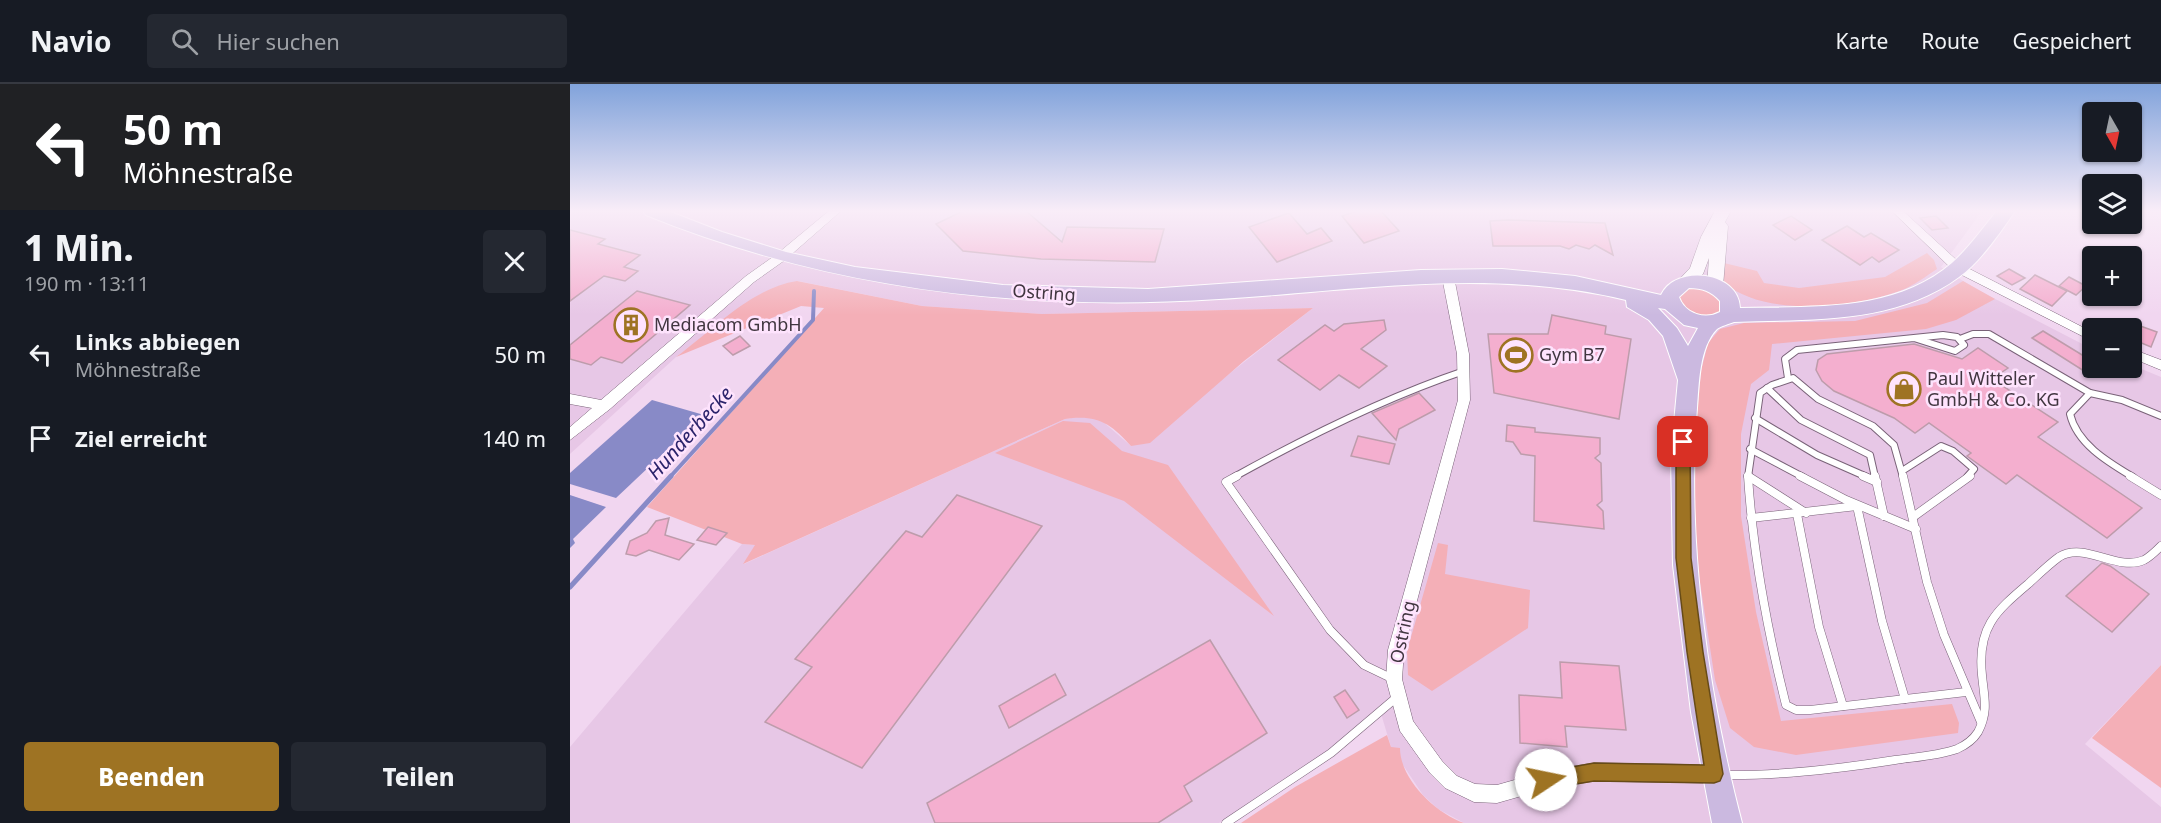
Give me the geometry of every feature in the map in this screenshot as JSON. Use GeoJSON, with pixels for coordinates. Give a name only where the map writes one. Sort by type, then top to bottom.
{"type":"FeatureCollection","features":[{"type":"Feature","properties":{"kind":"main road","name":"Ostring"},"geometry":{"type":"LineString","coordinates":[[738,245],[781,257],[862,273],[960,287],[1071,295],[1216,293],[1448,277],[1545,278]]}},
{"type":"Feature","properties":{"kind":"main road"},"geometry":{"type":"LineString","coordinates":[[1545,278],[1605,288],[1677,310],[1697,322],[1724,312],[1839,312],[1887,305],[1918,293],[1958,268],[1977,245]]}},
{"type":"Feature","properties":{"kind":"main road"},"geometry":{"type":"LineString","coordinates":[[1545,278],[1576,276],[1646,285],[1700,282],[1715,286],[1724,312],[1691,368]]}},
{"type":"Feature","properties":{"kind":"main road"},"geometry":{"type":"LineString","coordinates":[[1681,283],[1669,295],[1677,310],[1691,368],[1682,460],[1684,558],[1695,652],[1714,774],[1727,823]]}},
{"type":"Feature","properties":{"kind":"main road"},"geometry":{"type":"LineString","coordinates":[[1605,288],[1647,309],[1666,324],[1691,368]]}},
{"type":"Feature","properties":{"kind":"street"},"geometry":{"type":"LineString","coordinates":[[570,435],[750,279],[795,245]]}},
{"type":"Feature","properties":{"kind":"street"},"geometry":{"type":"LineString","coordinates":[[1681,283],[1696,270],[1706,245]]}},
{"type":"Feature","properties":{"kind":"street"},"geometry":{"type":"LineString","coordinates":[[1715,286],[1719,245]]}},
{"type":"Feature","properties":{"kind":"street"},"geometry":{"type":"LineString","coordinates":[[1934,245],[1958,268],[2082,332]]}},
{"type":"Feature","properties":{"kind":"street","name":"Ostring"},"geometry":{"type":"LineString","coordinates":[[1448,277],[1464,371],[1462,412],[1396,650],[1394,679],[1406,725],[1436,767],[1451,782],[1474,793],[1497,794],[1546,780],[1594,772],[1714,774]]}},
{"type":"Feature","properties":{"kind":"street"},"geometry":{"type":"LineString","coordinates":[[2142,357],[2161,365]]}},
{"type":"Feature","properties":{"kind":"street"},"geometry":{"type":"LineString","coordinates":[[570,399],[605,406]]}},
{"type":"Feature","properties":{"kind":"lane"},"geometry":{"type":"LineString","coordinates":[[1960,339],[1973,334],[1989,334],[2090,393],[2122,400],[2161,416]]}},
{"type":"Feature","properties":{"kind":"lane"},"geometry":{"type":"LineString","coordinates":[[1788,378],[1785,359],[1797,350],[1914,338],[1948,335],[1960,339],[1964,345],[1955,351],[1914,338]]}},
{"type":"Feature","properties":{"kind":"lane"},"geometry":{"type":"LineString","coordinates":[[1394,679],[1364,666],[1330,630],[1226,482],[1311,436],[1417,387],[1464,371]]}},
{"type":"Feature","properties":{"kind":"lane"},"geometry":{"type":"LineString","coordinates":[[1966,692],[1796,710],[1789,708],[1784,702],[1766,624],[1751,518],[1748,476],[1758,399],[1767,388],[1788,378],[1797,380],[1818,399],[1882,433],[1894,445],[1927,582],[1966,692],[1980,722]]}},
{"type":"Feature","properties":{"kind":"lane"},"geometry":{"type":"LineString","coordinates":[[1767,388],[1801,420],[1867,452],[1872,458],[1884,516]]}},
{"type":"Feature","properties":{"kind":"lane"},"geometry":{"type":"LineString","coordinates":[[2090,393],[2070,414],[2073,427],[2092,448],[2161,495]]}},
{"type":"Feature","properties":{"kind":"lane"},"geometry":{"type":"LineString","coordinates":[[1755,418],[1817,455],[1877,482]]}},
{"type":"Feature","properties":{"kind":"lane"},"geometry":{"type":"LineString","coordinates":[[1902,471],[1941,446],[1953,451],[1974,469],[1972,474],[1913,517]]}},
{"type":"Feature","properties":{"kind":"lane"},"geometry":{"type":"LineString","coordinates":[[1750,449],[1857,506],[1916,529]]}},
{"type":"Feature","properties":{"kind":"lane"},"geometry":{"type":"LineString","coordinates":[[1748,476],[1806,513]]}},
{"type":"Feature","properties":{"kind":"lane"},"geometry":{"type":"LineString","coordinates":[[1751,518],[1857,506]]}},
{"type":"Feature","properties":{"kind":"lane"},"geometry":{"type":"LineString","coordinates":[[1857,506],[1881,621],[1905,699]]}},
{"type":"Feature","properties":{"kind":"lane"},"geometry":{"type":"LineString","coordinates":[[1797,514],[1819,627],[1843,706]]}},
{"type":"Feature","properties":{"kind":"lane"},"geometry":{"type":"LineString","coordinates":[[1714,774],[1759,777],[1788,775],[1926,755],[1970,742],[1979,732],[1987,704],[1979,652],[1982,637],[1990,619],[1999,609],[2061,556],[2071,552],[2091,553],[2132,563],[2145,560],[2161,546]]}},
{"type":"Feature","properties":{"kind":"lane"},"geometry":{"type":"LineString","coordinates":[[1226,823],[1331,753],[1397,697]]}},
{"type":"Feature","properties":{"kind":"shaded area"},"geometry":{"type":"Polygon","coordinates":[[[570,245],[1957,245],[1941,267],[1976,289],[2082,344],[2082,378],[2142,378],[2142,369],[2161,377],[2161,665],[2085,744],[2161,807],[2161,823],[1464,823],[1438,809],[1423,795],[1391,747],[1379,707],[1361,729],[1219,823],[570,823],[570,747],[742,544],[756,545],[744,564],[1065,419],[1085,416],[1101,420],[1131,446],[1206,392],[1313,308],[1042,314],[922,306],[798,281],[706,335],[676,357],[570,454],[570,245]]]}},
{"type":"Feature","properties":{"kind":"shaded area"},"geometry":{"type":"Polygon","coordinates":[[[1927,253],[1934,260],[1937,269],[1916,283],[1882,296],[1835,305],[1785,305],[1762,301],[1740,293],[1723,282],[1724,263],[1757,271],[1764,283],[1799,288],[1885,277],[1927,253]]]}},
{"type":"Feature","properties":{"kind":"shaded area"},"geometry":{"type":"Polygon","coordinates":[[[797,281],[922,306],[1042,314],[1313,308],[1244,361],[1150,443],[1131,446],[1117,431],[1102,422],[1086,418],[1065,419],[743,564],[755,545],[742,544],[647,507],[824,308],[801,306],[676,357],[748,301],[780,285],[797,281]]]}},
{"type":"Feature","properties":{"kind":"shaded area"},"geometry":{"type":"Polygon","coordinates":[[[1963,281],[1995,299],[1956,320],[1926,329],[1772,344],[1769,370],[1751,384],[1741,434],[1741,516],[1756,612],[1781,721],[1952,704],[1959,723],[1958,733],[1796,755],[1754,747],[1730,728],[1715,680],[1699,576],[1692,471],[1701,371],[1708,343],[1720,329],[1744,323],[1855,321],[1927,303],[1963,281]]]}},
{"type":"Feature","properties":{"kind":"shaded area"},"geometry":{"type":"Polygon","coordinates":[[[1695,285],[1718,294],[1724,310],[1713,317],[1688,314],[1676,293],[1695,285]]]}},
{"type":"Feature","properties":{"kind":"shaded area"},"geometry":{"type":"Polygon","coordinates":[[[1063,421],[1090,423],[1122,451],[1168,465],[1274,616],[1124,501],[995,453],[1063,421]]]}},
{"type":"Feature","properties":{"kind":"shaded area"},"geometry":{"type":"Polygon","coordinates":[[[1438,543],[1448,545],[1445,574],[1530,590],[1528,628],[1432,691],[1408,675],[1407,651],[1438,543]]]}},
{"type":"Feature","properties":{"kind":"shaded area"},"geometry":{"type":"Polygon","coordinates":[[[2161,665],[2161,788],[2092,738],[2161,665]]]}},
{"type":"Feature","properties":{"kind":"shaded area"},"geometry":{"type":"Polygon","coordinates":[[[1387,735],[1391,747],[1400,748],[1406,771],[1421,793],[1442,811],[1464,823],[1241,823],[1295,787],[1387,735]]]}},
{"type":"Feature","properties":{"kind":"water"},"geometry":{"type":"Polygon","coordinates":[[[652,400],[704,415],[616,498],[570,484],[570,473],[652,400]]]}},
{"type":"Feature","properties":{"kind":"water"},"geometry":{"type":"Polygon","coordinates":[[[570,495],[606,507],[573,539],[575,543],[570,548],[570,495]]]}},
{"type":"Feature","properties":{"kind":"building"},"geometry":{"type":"Polygon","coordinates":[[[570,245],[604,245],[640,255],[624,267],[638,271],[625,281],[604,276],[570,301],[570,245]]]}},
{"type":"Feature","properties":{"kind":"building"},"geometry":{"type":"Polygon","coordinates":[[[957,245],[1160,245],[1155,262],[1041,259],[963,251],[957,245]]]}},
{"type":"Feature","properties":{"kind":"building"},"geometry":{"type":"Polygon","coordinates":[[[1264,245],[1320,245],[1277,262],[1264,245]]]}},
{"type":"Feature","properties":{"kind":"building"},"geometry":{"type":"Polygon","coordinates":[[[1575,245],[1569,249],[1560,246],[1493,246],[1575,245]]]}},
{"type":"Feature","properties":{"kind":"building"},"geometry":{"type":"Polygon","coordinates":[[[1578,245],[1594,245],[1589,249],[1578,245]]]}},
{"type":"Feature","properties":{"kind":"building"},"geometry":{"type":"Polygon","coordinates":[[[1596,245],[1611,245],[1613,255],[1596,245]]]}},
{"type":"Feature","properties":{"kind":"building"},"geometry":{"type":"Polygon","coordinates":[[[1830,245],[1892,245],[1899,250],[1879,262],[1872,257],[1860,265],[1830,245]]]}},
{"type":"Feature","properties":{"kind":"building"},"geometry":{"type":"Polygon","coordinates":[[[2009,269],[2025,278],[2012,285],[1997,276],[2009,269]]]}},
{"type":"Feature","properties":{"kind":"building"},"geometry":{"type":"Polygon","coordinates":[[[2035,275],[2067,291],[2052,306],[2020,289],[2035,275]]]}},
{"type":"Feature","properties":{"kind":"building"},"geometry":{"type":"Polygon","coordinates":[[[2069,277],[2082,284],[2082,290],[2076,295],[2059,286],[2069,277]]]}},
{"type":"Feature","properties":{"kind":"building","name":"Mediacom GmbH"},"geometry":{"type":"Polygon","coordinates":[[[637,291],[690,305],[622,363],[601,357],[591,365],[570,359],[570,345],[637,291]]]}},
{"type":"Feature","properties":{"kind":"building"},"geometry":{"type":"Polygon","coordinates":[[[1552,315],[1606,326],[1605,334],[1631,339],[1619,419],[1494,393],[1488,334],[1548,334],[1552,315]]]}},
{"type":"Feature","properties":{"kind":"building"},"geometry":{"type":"Polygon","coordinates":[[[1384,320],[1386,330],[1361,349],[1387,366],[1359,388],[1339,375],[1320,390],[1278,360],[1325,325],[1334,331],[1344,324],[1384,320]]]}},
{"type":"Feature","properties":{"kind":"building"},"geometry":{"type":"Polygon","coordinates":[[[2142,327],[2157,332],[2151,347],[2142,343],[2142,327]]]}},
{"type":"Feature","properties":{"kind":"building"},"geometry":{"type":"Polygon","coordinates":[[[2043,331],[2082,355],[2082,370],[2032,338],[2043,331]]]}},
{"type":"Feature","properties":{"kind":"building"},"geometry":{"type":"Polygon","coordinates":[[[740,336],[750,346],[733,355],[723,346],[740,336]]]}},
{"type":"Feature","properties":{"kind":"building"},"geometry":{"type":"Polygon","coordinates":[[[1914,344],[1962,359],[1978,348],[2008,368],[1992,379],[2058,422],[2038,437],[2142,508],[2107,538],[2017,475],[2006,484],[1967,456],[1971,453],[1929,423],[1915,433],[1894,418],[1834,391],[1822,381],[1816,370],[1818,360],[1827,354],[1914,344]]]}},
{"type":"Feature","properties":{"kind":"building"},"geometry":{"type":"Polygon","coordinates":[[[1419,393],[1435,410],[1399,429],[1396,440],[1372,413],[1419,393]]]}},
{"type":"Feature","properties":{"kind":"building"},"geometry":{"type":"Polygon","coordinates":[[[1507,425],[1535,428],[1535,432],[1600,438],[1600,454],[1595,458],[1601,463],[1602,501],[1597,505],[1603,511],[1604,529],[1534,521],[1535,456],[1521,454],[1513,442],[1506,441],[1507,425]]]}},
{"type":"Feature","properties":{"kind":"building"},"geometry":{"type":"Polygon","coordinates":[[[1358,436],[1395,444],[1389,464],[1351,456],[1358,436]]]}},
{"type":"Feature","properties":{"kind":"building"},"geometry":{"type":"Polygon","coordinates":[[[957,495],[1042,526],[862,768],[765,722],[812,667],[795,659],[906,531],[922,537],[957,495]]]}},
{"type":"Feature","properties":{"kind":"building"},"geometry":{"type":"Polygon","coordinates":[[[669,518],[665,535],[694,544],[679,560],[649,550],[636,556],[626,554],[630,541],[647,533],[656,521],[669,518]]]}},
{"type":"Feature","properties":{"kind":"building"},"geometry":{"type":"Polygon","coordinates":[[[708,527],[727,533],[716,545],[697,540],[708,527]]]}},
{"type":"Feature","properties":{"kind":"building"},"geometry":{"type":"Polygon","coordinates":[[[2102,563],[2110,566],[2149,594],[2112,632],[2066,596],[2102,563]]]}},
{"type":"Feature","properties":{"kind":"building"},"geometry":{"type":"Polygon","coordinates":[[[1210,640],[1267,733],[1184,786],[1192,801],[1158,823],[935,823],[927,803],[1210,640]]]}},
{"type":"Feature","properties":{"kind":"building"},"geometry":{"type":"Polygon","coordinates":[[[1560,662],[1619,666],[1626,730],[1565,726],[1567,747],[1520,743],[1519,695],[1562,698],[1560,662]]]}},
{"type":"Feature","properties":{"kind":"building"},"geometry":{"type":"Polygon","coordinates":[[[1055,674],[1066,695],[1009,728],[999,706],[1055,674]]]}},
{"type":"Feature","properties":{"kind":"building"},"geometry":{"type":"Polygon","coordinates":[[[1345,690],[1359,710],[1347,718],[1334,697],[1345,690]]]}},
{"type":"Feature","properties":{"kind":"waterway","name":"Hunderbecke"},"geometry":{"type":"LineString","coordinates":[[670,477],[813,320],[814,291]]}},
{"type":"Feature","properties":{"kind":"waterway","name":"Hunderbecke"},"geometry":{"type":"LineString","coordinates":[[570,587],[671,476]]}},
{"type":"Feature","properties":{"kind":"place","name":"Mediacom GmbH"},"geometry":{"type":"Point","coordinates":[631,325]}},
{"type":"Feature","properties":{"kind":"place","name":"Gym B7"},"geometry":{"type":"Point","coordinates":[1516,355]}},
{"type":"Feature","properties":{"kind":"place","name":"Paul Witteler GmbH & Co. KG"},"geometry":{"type":"Point","coordinates":[1904,389]}},
{"type":"Feature","properties":{"kind":"route"},"geometry":{"type":"LineString","coordinates":[[1546,780],[1571,774],[1594,772],[1714,774],[1695,652],[1684,558],[1683,442]]}}]}
